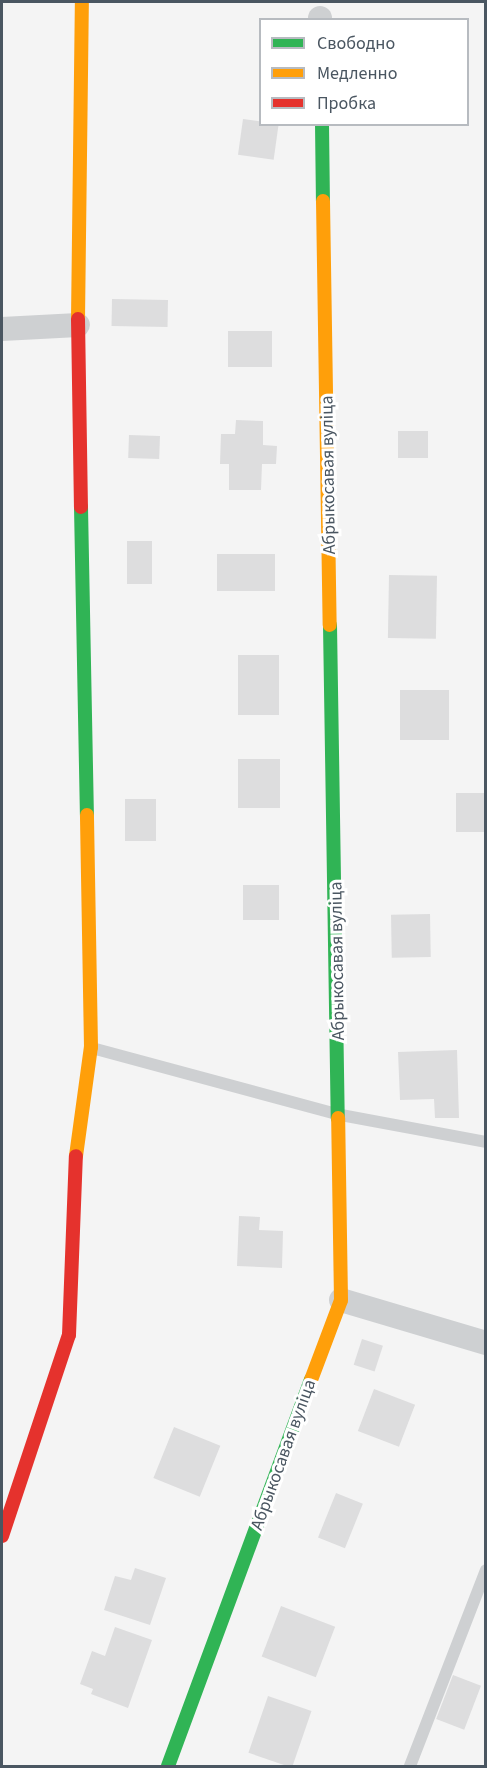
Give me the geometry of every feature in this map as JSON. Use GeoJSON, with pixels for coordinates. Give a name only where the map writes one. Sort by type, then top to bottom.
{"type":"FeatureCollection","features":[{"type":"Feature","properties":{"kind":"street"},"geometry":{"type":"LineString","coordinates":[[2,1536],[69,1335],[74,1172],[91,1047],[78,325],[82,2]]}},
{"type":"Feature","properties":{"kind":"street","name":"Абрыкосавая вуліца"},"geometry":{"type":"LineString","coordinates":[[168,1767],[341,1300],[341,1115],[322,126]]}},
{"type":"Feature","properties":{"kind":"street"},"geometry":{"type":"LineString","coordinates":[[2,329],[78,325]]}},
{"type":"Feature","properties":{"kind":"street"},"geometry":{"type":"LineString","coordinates":[[341,1300],[486,1342]]}},
{"type":"Feature","properties":{"kind":"lane"},"geometry":{"type":"LineString","coordinates":[[91,1047],[341,1115],[486,1142]]}},
{"type":"Feature","properties":{"kind":"lane"},"geometry":{"type":"LineString","coordinates":[[410,1767],[486,1570]]}},
{"type":"Feature","properties":{"kind":"building"},"geometry":{"type":"Polygon","coordinates":[[[243,119],[259,121],[259,126],[278,126],[274,160],[238,155],[243,119]]]}},
{"type":"Feature","properties":{"kind":"building"},"geometry":{"type":"Polygon","coordinates":[[[112,299],[168,300],[168,327],[112,326],[112,299]]]}},
{"type":"Feature","properties":{"kind":"building"},"geometry":{"type":"Polygon","coordinates":[[[228,331],[272,331],[272,367],[228,367],[228,331]]]}},
{"type":"Feature","properties":{"kind":"building"},"geometry":{"type":"Polygon","coordinates":[[[236,420],[263,421],[263,445],[277,446],[276,464],[262,464],[261,490],[229,490],[229,464],[220,464],[221,434],[235,434],[236,420]]]}},
{"type":"Feature","properties":{"kind":"building"},"geometry":{"type":"Polygon","coordinates":[[[398,431],[428,431],[428,458],[398,458],[398,431]]]}},
{"type":"Feature","properties":{"kind":"building"},"geometry":{"type":"Polygon","coordinates":[[[129,435],[160,436],[159,459],[128,458],[129,435]]]}},
{"type":"Feature","properties":{"kind":"building"},"geometry":{"type":"Polygon","coordinates":[[[127,541],[152,541],[152,584],[127,584],[127,541]]]}},
{"type":"Feature","properties":{"kind":"building"},"geometry":{"type":"Polygon","coordinates":[[[217,554],[275,554],[275,591],[217,591],[217,554]]]}},
{"type":"Feature","properties":{"kind":"building"},"geometry":{"type":"Polygon","coordinates":[[[389,575],[437,576],[436,639],[388,638],[389,575]]]}},
{"type":"Feature","properties":{"kind":"building"},"geometry":{"type":"Polygon","coordinates":[[[238,655],[279,655],[279,715],[238,715],[238,655]]]}},
{"type":"Feature","properties":{"kind":"building"},"geometry":{"type":"Polygon","coordinates":[[[400,690],[449,690],[449,740],[400,740],[400,690]]]}},
{"type":"Feature","properties":{"kind":"building"},"geometry":{"type":"Polygon","coordinates":[[[238,759],[280,759],[280,808],[238,808],[238,759]]]}},
{"type":"Feature","properties":{"kind":"building"},"geometry":{"type":"Polygon","coordinates":[[[456,793],[486,793],[486,832],[456,832],[456,793]]]}},
{"type":"Feature","properties":{"kind":"building"},"geometry":{"type":"Polygon","coordinates":[[[125,799],[156,799],[156,841],[125,841],[125,799]]]}},
{"type":"Feature","properties":{"kind":"building"},"geometry":{"type":"Polygon","coordinates":[[[243,885],[279,885],[279,920],[243,920],[243,885]]]}},
{"type":"Feature","properties":{"kind":"building"},"geometry":{"type":"Polygon","coordinates":[[[430,914],[431,957],[392,958],[391,915],[430,914]]]}},
{"type":"Feature","properties":{"kind":"building"},"geometry":{"type":"Polygon","coordinates":[[[457,1050],[459,1118],[435,1118],[434,1099],[400,1100],[398,1052],[457,1050]]]}},
{"type":"Feature","properties":{"kind":"building"},"geometry":{"type":"Polygon","coordinates":[[[239,1216],[260,1217],[259,1230],[283,1231],[282,1268],[237,1266],[239,1216]]]}},
{"type":"Feature","properties":{"kind":"building"},"geometry":{"type":"Polygon","coordinates":[[[362,1339],[383,1346],[375,1371],[354,1365],[362,1339]]]}},
{"type":"Feature","properties":{"kind":"building"},"geometry":{"type":"Polygon","coordinates":[[[374,1389],[415,1405],[399,1447],[358,1431],[374,1389]]]}},
{"type":"Feature","properties":{"kind":"building"},"geometry":{"type":"Polygon","coordinates":[[[174,1427],[220,1446],[200,1497],[153,1478],[174,1427]]]}},
{"type":"Feature","properties":{"kind":"building"},"geometry":{"type":"Polygon","coordinates":[[[336,1493],[363,1504],[345,1548],[318,1538],[336,1493]]]}},
{"type":"Feature","properties":{"kind":"building"},"geometry":{"type":"Polygon","coordinates":[[[135,1568],[166,1578],[150,1625],[104,1610],[115,1576],[131,1580],[135,1568]]]}},
{"type":"Feature","properties":{"kind":"building"},"geometry":{"type":"Polygon","coordinates":[[[281,1606],[335,1627],[316,1677],[262,1656],[281,1606]]]}},
{"type":"Feature","properties":{"kind":"building"},"geometry":{"type":"Polygon","coordinates":[[[115,1627],[152,1640],[128,1708],[91,1694],[93,1689],[80,1684],[92,1651],[105,1656],[115,1627]]]}},
{"type":"Feature","properties":{"kind":"building"},"geometry":{"type":"Polygon","coordinates":[[[453,1675],[481,1686],[464,1730],[436,1719],[453,1675]]]}},
{"type":"Feature","properties":{"kind":"building"},"geometry":{"type":"Polygon","coordinates":[[[268,1696],[311,1711],[293,1766],[248,1753],[268,1696]]]}},
{"type":"Feature","properties":{"kind":"traffic: fast"},"geometry":{"type":"LineString","coordinates":[[322,126],[323,201]]}},
{"type":"Feature","properties":{"kind":"traffic: fast"},"geometry":{"type":"LineString","coordinates":[[81,507],[87,815]]}},
{"type":"Feature","properties":{"kind":"traffic: fast"},"geometry":{"type":"LineString","coordinates":[[330,625],[338,1118]]}},
{"type":"Feature","properties":{"kind":"traffic: fast"},"geometry":{"type":"LineString","coordinates":[[168,1766],[311,1380]]}},
{"type":"Feature","properties":{"kind":"traffic: slow"},"geometry":{"type":"LineString","coordinates":[[78,319],[82,2]]}},
{"type":"Feature","properties":{"kind":"traffic: slow"},"geometry":{"type":"LineString","coordinates":[[323,201],[330,625]]}},
{"type":"Feature","properties":{"kind":"traffic: slow"},"geometry":{"type":"LineString","coordinates":[[76,1156],[91,1047],[87,815]]}},
{"type":"Feature","properties":{"kind":"traffic: slow"},"geometry":{"type":"LineString","coordinates":[[311,1380],[341,1300],[338,1118]]}},
{"type":"Feature","properties":{"kind":"traffic: jam"},"geometry":{"type":"LineString","coordinates":[[78,319],[81,507]]}},
{"type":"Feature","properties":{"kind":"traffic: jam"},"geometry":{"type":"LineString","coordinates":[[2,1536],[69,1335],[76,1156]]}}]}
